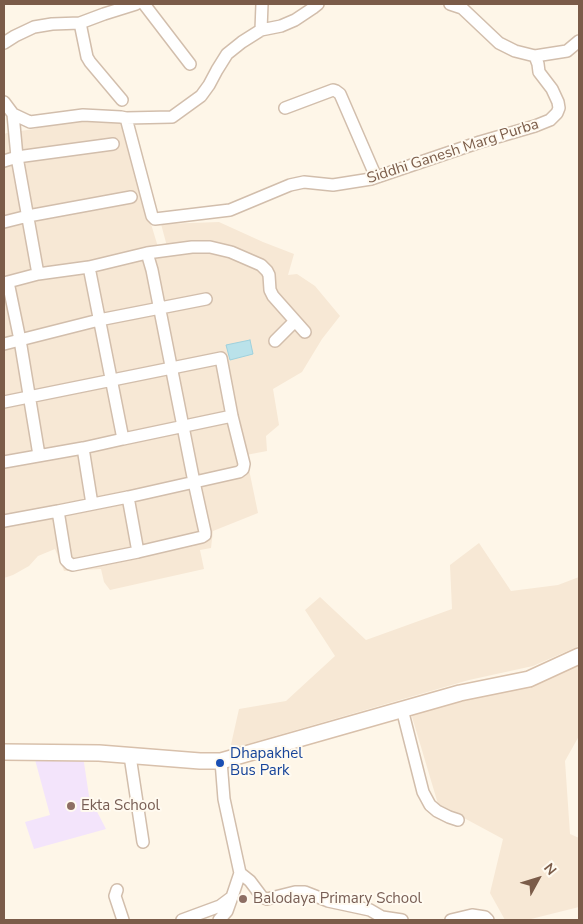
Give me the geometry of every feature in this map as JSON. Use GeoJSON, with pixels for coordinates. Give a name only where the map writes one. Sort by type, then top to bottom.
{"type":"FeatureCollection","features":[{"type":"Feature","properties":{"kind":"main road"},"geometry":{"type":"LineString","coordinates":[[4,752],[99,754],[221,761],[460,693],[529,679],[579,656]]}},
{"type":"Feature","properties":{"kind":"street"},"geometry":{"type":"LineString","coordinates":[[4,43],[34,27],[80,23],[102,9],[136,4]]}},
{"type":"Feature","properties":{"kind":"street"},"geometry":{"type":"LineString","coordinates":[[144,4],[190,64]]}},
{"type":"Feature","properties":{"kind":"street"},"geometry":{"type":"LineString","coordinates":[[261,30],[262,4]]}},
{"type":"Feature","properties":{"kind":"street"},"geometry":{"type":"LineString","coordinates":[[4,102],[13,114],[30,122],[84,115],[126,118],[172,117],[201,96],[227,54],[242,42],[261,30],[281,26],[295,20],[318,4]]}},
{"type":"Feature","properties":{"kind":"street"},"geometry":{"type":"LineString","coordinates":[[450,4],[462,8],[499,43],[515,51],[534,56],[567,51],[579,41]]}},
{"type":"Feature","properties":{"kind":"street"},"geometry":{"type":"LineString","coordinates":[[80,23],[87,57],[122,100]]}},
{"type":"Feature","properties":{"kind":"street","name":"Siddhi Ganesh Marg Purba"},"geometry":{"type":"LineString","coordinates":[[126,118],[152,216],[155,219],[230,210],[290,185],[304,182],[333,185],[371,179],[550,120],[557,113],[559,108],[558,102],[552,89],[538,72],[538,64],[534,56]]}},
{"type":"Feature","properties":{"kind":"street"},"geometry":{"type":"LineString","coordinates":[[285,108],[333,90],[340,94],[376,177]]}},
{"type":"Feature","properties":{"kind":"street"},"geometry":{"type":"LineString","coordinates":[[13,114],[17,157],[38,274]]}},
{"type":"Feature","properties":{"kind":"street"},"geometry":{"type":"LineString","coordinates":[[4,160],[113,144]]}},
{"type":"Feature","properties":{"kind":"street"},"geometry":{"type":"LineString","coordinates":[[4,222],[131,197]]}},
{"type":"Feature","properties":{"kind":"street"},"geometry":{"type":"LineString","coordinates":[[39,455],[20,340],[6,283],[38,274],[89,267],[147,253],[192,247],[210,247],[231,252],[261,266],[267,271],[270,290],[273,296],[306,332]]}},
{"type":"Feature","properties":{"kind":"street"},"geometry":{"type":"LineString","coordinates":[[58,511],[66,560],[73,565],[138,552],[205,535],[206,532],[147,253]]}},
{"type":"Feature","properties":{"kind":"street"},"geometry":{"type":"LineString","coordinates":[[89,267],[123,440]]}},
{"type":"Feature","properties":{"kind":"street"},"geometry":{"type":"LineString","coordinates":[[4,344],[99,320],[206,300]]}},
{"type":"Feature","properties":{"kind":"street"},"geometry":{"type":"LineString","coordinates":[[275,341],[295,321]]}},
{"type":"Feature","properties":{"kind":"street"},"geometry":{"type":"LineString","coordinates":[[4,402],[221,358],[232,416],[244,464],[243,469],[239,472],[128,497],[4,521]]}},
{"type":"Feature","properties":{"kind":"street"},"geometry":{"type":"LineString","coordinates":[[4,462],[84,448],[232,416]]}},
{"type":"Feature","properties":{"kind":"street"},"geometry":{"type":"LineString","coordinates":[[84,448],[92,504]]}},
{"type":"Feature","properties":{"kind":"street"},"geometry":{"type":"LineString","coordinates":[[128,497],[138,552]]}},
{"type":"Feature","properties":{"kind":"street"},"geometry":{"type":"LineString","coordinates":[[402,709],[423,792],[430,805],[437,811],[458,820]]}},
{"type":"Feature","properties":{"kind":"street"},"geometry":{"type":"LineString","coordinates":[[130,756],[142,842]]}},
{"type":"Feature","properties":{"kind":"street"},"geometry":{"type":"LineString","coordinates":[[218,920],[227,911],[240,873],[224,799],[221,761]]}},
{"type":"Feature","properties":{"kind":"street"},"geometry":{"type":"LineString","coordinates":[[240,873],[250,881],[262,897],[267,899],[295,892],[305,892],[328,901],[370,910],[382,917],[402,920]]}},
{"type":"Feature","properties":{"kind":"street"},"geometry":{"type":"LineString","coordinates":[[117,890],[115,896],[124,920]]}},
{"type":"Feature","properties":{"kind":"street"},"geometry":{"type":"LineString","coordinates":[[182,920],[220,906],[232,897]]}},
{"type":"Feature","properties":{"kind":"street"},"geometry":{"type":"LineString","coordinates":[[451,920],[472,915],[485,917],[488,920]]}},
{"type":"Feature","properties":{"kind":"shaded area"},"geometry":{"type":"Polygon","coordinates":[[[83,115],[119,118],[158,247],[168,250],[161,224],[219,222],[294,254],[288,275],[297,274],[315,286],[340,316],[322,339],[302,372],[273,389],[279,425],[266,436],[267,451],[246,455],[258,513],[213,531],[211,548],[200,550],[204,569],[110,590],[104,582],[101,569],[64,571],[55,549],[38,556],[29,566],[4,578],[4,134],[34,129],[83,115]]]}},
{"type":"Feature","properties":{"kind":"shaded area"},"geometry":{"type":"Polygon","coordinates":[[[479,543],[511,591],[558,585],[579,577],[579,646],[533,666],[469,680],[230,749],[239,709],[286,701],[335,656],[305,610],[320,597],[366,640],[452,609],[450,565],[479,543]]]}},
{"type":"Feature","properties":{"kind":"shaded area"},"geometry":{"type":"Polygon","coordinates":[[[579,658],[579,736],[565,761],[570,834],[579,838],[579,907],[527,920],[505,920],[490,893],[503,839],[438,804],[410,710],[579,658]]]}},
{"type":"Feature","properties":{"kind":"shaded area","name":"Ekta School"},"geometry":{"type":"Polygon","coordinates":[[[34,756],[83,756],[89,796],[106,829],[34,849],[25,822],[50,815],[34,756]]]}},
{"type":"Feature","properties":{"kind":"water"},"geometry":{"type":"Polygon","coordinates":[[[250,340],[253,354],[230,360],[226,345],[250,340]]]}},
{"type":"Feature","properties":{"kind":"place","name":"Dhapakhel Bus Park"},"geometry":{"type":"Point","coordinates":[220,763]}},
{"type":"Feature","properties":{"kind":"place","name":"Ekta School"},"geometry":{"type":"Point","coordinates":[71,806]}},
{"type":"Feature","properties":{"kind":"place","name":"Balodaya Primary School"},"geometry":{"type":"Point","coordinates":[243,899]}}]}
